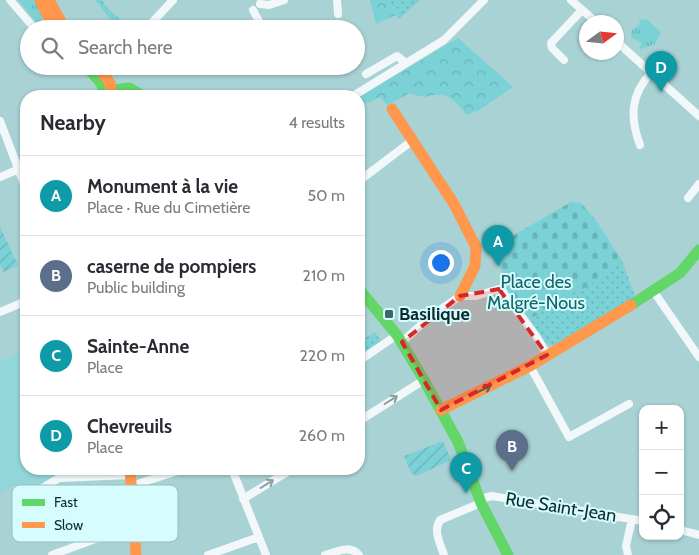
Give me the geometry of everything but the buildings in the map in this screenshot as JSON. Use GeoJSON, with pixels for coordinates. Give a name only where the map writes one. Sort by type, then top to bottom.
{"type":"FeatureCollection","features":[{"type":"Feature","properties":{"kind":"street"},"geometry":{"type":"LineString","coordinates":[[10,0],[27,20]]}},
{"type":"Feature","properties":{"kind":"street"},"geometry":{"type":"LineString","coordinates":[[40,0],[50,20]]}},
{"type":"Feature","properties":{"kind":"street"},"geometry":{"type":"LineString","coordinates":[[49,0],[60,20]]}},
{"type":"Feature","properties":{"kind":"street"},"geometry":{"type":"LineString","coordinates":[[154,20],[173,0]]}},
{"type":"Feature","properties":{"kind":"street"},"geometry":{"type":"LineString","coordinates":[[260,20],[256,7],[284,0]]}},
{"type":"Feature","properties":{"kind":"street"},"geometry":{"type":"LineString","coordinates":[[337,0],[338,14]]}},
{"type":"Feature","properties":{"kind":"street"},"geometry":{"type":"LineString","coordinates":[[363,90],[406,64],[454,31],[484,0]]}},
{"type":"Feature","properties":{"kind":"street"},"geometry":{"type":"LineString","coordinates":[[571,0],[588,15]]}},
{"type":"Feature","properties":{"kind":"street"},"geometry":{"type":"LineString","coordinates":[[564,60],[552,48],[551,43],[582,10]]}},
{"type":"Feature","properties":{"kind":"street"},"geometry":{"type":"LineString","coordinates":[[624,48],[699,116]]}},
{"type":"Feature","properties":{"kind":"street"},"geometry":{"type":"LineString","coordinates":[[366,74],[397,56],[406,64]]}},
{"type":"Feature","properties":{"kind":"street"},"geometry":{"type":"LineString","coordinates":[[640,145],[634,128],[632,113],[637,91],[651,73]]}},
{"type":"Feature","properties":{"kind":"street"},"geometry":{"type":"LineString","coordinates":[[102,75],[110,82],[109,90]]}},
{"type":"Feature","properties":{"kind":"street"},"geometry":{"type":"LineString","coordinates":[[365,358],[399,339],[460,296],[474,269],[476,247],[457,214],[454,204],[392,109]]}},
{"type":"Feature","properties":{"kind":"street"},"geometry":{"type":"LineString","coordinates":[[0,121],[19,170],[0,177]]}},
{"type":"Feature","properties":{"kind":"street"},"geometry":{"type":"LineString","coordinates":[[365,176],[413,140]]}},
{"type":"Feature","properties":{"kind":"street"},"geometry":{"type":"LineString","coordinates":[[688,198],[699,184]]}},
{"type":"Feature","properties":{"kind":"street"},"geometry":{"type":"LineString","coordinates":[[441,410],[530,366],[654,292],[680,274],[699,250]]}},
{"type":"Feature","properties":{"kind":"street"},"geometry":{"type":"LineString","coordinates":[[460,296],[476,296],[499,289],[538,339],[547,355]]}},
{"type":"Feature","properties":{"kind":"street"},"geometry":{"type":"LineString","coordinates":[[654,292],[699,357]]}},
{"type":"Feature","properties":{"kind":"street"},"geometry":{"type":"LineString","coordinates":[[365,296],[399,339],[441,410],[467,464],[481,501],[508,555]]}},
{"type":"Feature","properties":{"kind":"street"},"geometry":{"type":"LineString","coordinates":[[0,312],[20,304]]}},
{"type":"Feature","properties":{"kind":"street"},"geometry":{"type":"LineString","coordinates":[[530,366],[569,437],[629,404]]}},
{"type":"Feature","properties":{"kind":"street"},"geometry":{"type":"LineString","coordinates":[[365,417],[424,380]]}},
{"type":"Feature","properties":{"kind":"street"},"geometry":{"type":"LineString","coordinates":[[47,485],[59,478],[131,477],[144,475]]}},
{"type":"Feature","properties":{"kind":"street"},"geometry":{"type":"LineString","coordinates":[[234,475],[266,555]]}},
{"type":"Feature","properties":{"kind":"street"},"geometry":{"type":"LineString","coordinates":[[243,498],[282,475]]}},
{"type":"Feature","properties":{"kind":"street","name":"Rue Saint-Jean"},"geometry":{"type":"LineString","coordinates":[[481,501],[492,496],[639,520]]}},
{"type":"Feature","properties":{"kind":"street"},"geometry":{"type":"LineString","coordinates":[[444,555],[436,526],[440,520],[481,501]]}},
{"type":"Feature","properties":{"kind":"street"},"geometry":{"type":"LineString","coordinates":[[628,555],[626,546],[632,519]]}},
{"type":"Feature","properties":{"kind":"street"},"geometry":{"type":"LineString","coordinates":[[684,531],[699,536]]}},
{"type":"Feature","properties":{"kind":"street"},"geometry":{"type":"LineString","coordinates":[[208,555],[259,537]]}},
{"type":"Feature","properties":{"kind":"street"},"geometry":{"type":"LineString","coordinates":[[52,555],[87,542]]}},
{"type":"Feature","properties":{"kind":"street"},"geometry":{"type":"LineString","coordinates":[[135,542],[136,555]]}},
{"type":"Feature","properties":{"kind":"street"},"geometry":{"type":"LineString","coordinates":[[325,555],[347,549],[356,551],[359,555]]}},
{"type":"Feature","properties":{"kind":"highlighted area"},"geometry":{"type":"Polygon","coordinates":[[[499,289],[547,355],[441,410],[402,342],[460,296],[499,289]]]}},
{"type":"Feature","properties":{"kind":"shaded area"},"geometry":{"type":"Polygon","coordinates":[[[20,353],[20,475],[88,475],[57,477],[42,485],[14,484],[0,493],[0,361],[20,353]]]}},
{"type":"Feature","properties":{"kind":"green space"},"geometry":{"type":"Polygon","coordinates":[[[18,0],[36,0],[44,18],[35,20],[18,0]]]}},
{"type":"Feature","properties":{"kind":"green space"},"geometry":{"type":"Polygon","coordinates":[[[95,0],[102,0],[109,10],[121,20],[111,20],[95,0]]]}},
{"type":"Feature","properties":{"kind":"green space"},"geometry":{"type":"Polygon","coordinates":[[[370,0],[388,0],[396,15],[376,24],[370,0]]]}},
{"type":"Feature","properties":{"kind":"green space"},"geometry":{"type":"Polygon","coordinates":[[[388,0],[420,0],[399,19],[388,0]]]}},
{"type":"Feature","properties":{"kind":"green space"},"geometry":{"type":"Polygon","coordinates":[[[646,19],[661,32],[655,44],[641,49],[639,48],[642,43],[631,37],[632,30],[640,24],[639,20],[646,19]]]}},
{"type":"Feature","properties":{"kind":"green space"},"geometry":{"type":"Polygon","coordinates":[[[458,38],[513,87],[479,110],[467,115],[453,100],[442,95],[425,97],[410,93],[387,105],[380,97],[365,103],[365,93],[458,38]]]}},
{"type":"Feature","properties":{"kind":"green space","name":"Place des Malgré-Nous"},"geometry":{"type":"Polygon","coordinates":[[[571,202],[581,203],[597,222],[622,261],[586,287],[530,319],[507,292],[508,280],[488,250],[571,202]]]}},
{"type":"Feature","properties":{"kind":"green space"},"geometry":{"type":"Polygon","coordinates":[[[0,227],[18,265],[4,272],[0,265],[0,227]]]}},
{"type":"Feature","properties":{"kind":"green space"},"geometry":{"type":"Polygon","coordinates":[[[622,261],[634,293],[634,300],[555,347],[546,343],[530,319],[586,287],[622,261]]]}},
{"type":"Feature","properties":{"kind":"green space"},"geometry":{"type":"Polygon","coordinates":[[[375,332],[381,341],[365,351],[365,338],[375,332]]]}},
{"type":"Feature","properties":{"kind":"green space"},"geometry":{"type":"Polygon","coordinates":[[[443,441],[451,460],[416,476],[411,473],[404,456],[443,441]]]}},
{"type":"Feature","properties":{"kind":"traffic: fast"},"geometry":{"type":"LineString","coordinates":[[94,75],[101,83],[104,90]]}},
{"type":"Feature","properties":{"kind":"traffic: fast"},"geometry":{"type":"LineString","coordinates":[[113,90],[129,88],[132,90]]}},
{"type":"Feature","properties":{"kind":"traffic: fast"},"geometry":{"type":"LineString","coordinates":[[631,305],[680,273],[699,250]]}},
{"type":"Feature","properties":{"kind":"traffic: fast"},"geometry":{"type":"LineString","coordinates":[[365,296],[397,335],[424,380],[458,442],[481,503],[508,555]]}},
{"type":"Feature","properties":{"kind":"traffic: slow"},"geometry":{"type":"LineString","coordinates":[[40,0],[50,20]]}},
{"type":"Feature","properties":{"kind":"traffic: slow"},"geometry":{"type":"LineString","coordinates":[[49,0],[60,20]]}},
{"type":"Feature","properties":{"kind":"traffic: slow"},"geometry":{"type":"LineString","coordinates":[[104,75],[110,83],[111,90]]}},
{"type":"Feature","properties":{"kind":"traffic: slow"},"geometry":{"type":"LineString","coordinates":[[392,109],[454,204],[476,247],[475,266],[460,296]]}},
{"type":"Feature","properties":{"kind":"traffic: slow"},"geometry":{"type":"LineString","coordinates":[[441,410],[530,366],[631,305]]}},
{"type":"Feature","properties":{"kind":"traffic: slow"},"geometry":{"type":"LineString","coordinates":[[130,475],[131,485]]}},
{"type":"Feature","properties":{"kind":"traffic: slow"},"geometry":{"type":"LineString","coordinates":[[135,542],[136,555]]}},
{"type":"Feature","properties":{"kind":"place","name":"Chevreuils"},"geometry":{"type":"Point","coordinates":[661,92]}},
{"type":"Feature","properties":{"kind":"place","name":"Monument à la vie"},"geometry":{"type":"Point","coordinates":[498,266]}},
{"type":"Feature","properties":{"kind":"place","name":"Basilique"},"geometry":{"type":"Point","coordinates":[389,314]}},
{"type":"Feature","properties":{"kind":"place","name":"caserne de pompiers"},"geometry":{"type":"Point","coordinates":[512,471]}},
{"type":"Feature","properties":{"kind":"place","name":"Sainte-Anne"},"geometry":{"type":"Point","coordinates":[466,493]}}]}
